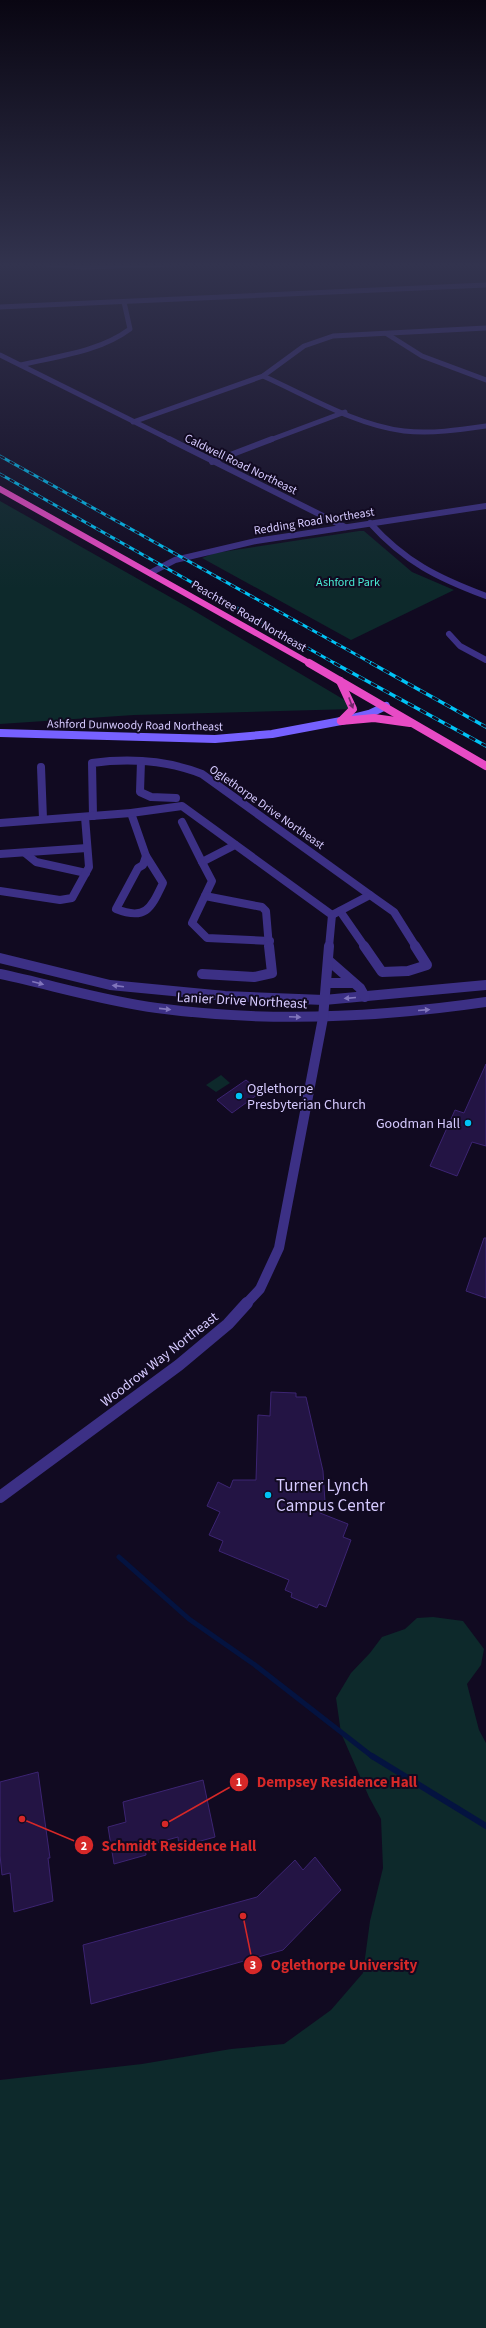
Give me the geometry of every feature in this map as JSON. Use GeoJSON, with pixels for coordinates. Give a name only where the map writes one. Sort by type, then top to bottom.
{"type":"FeatureCollection","features":[{"type":"Feature","properties":{"kind":"highway","name":"Peachtree Road Northeast"},"geometry":{"type":"LineString","coordinates":[[0,489],[340,682],[386,706],[486,766]]}},
{"type":"Feature","properties":{"kind":"highway"},"geometry":{"type":"LineString","coordinates":[[340,682],[353,709],[341,721]]}},
{"type":"Feature","properties":{"kind":"highway"},"geometry":{"type":"LineString","coordinates":[[341,721],[374,718],[414,724]]}},
{"type":"Feature","properties":{"kind":"main road","name":"Ashford Dunwoody Road Northeast"},"geometry":{"type":"LineString","coordinates":[[0,733],[215,739],[272,734],[341,721],[369,714],[386,706]]}},
{"type":"Feature","properties":{"kind":"street","name":"Caldwell Road Northeast"},"geometry":{"type":"LineString","coordinates":[[36,372],[57,381],[212,462],[345,527]]}},
{"type":"Feature","properties":{"kind":"street"},"geometry":{"type":"LineString","coordinates":[[133,422],[264,376],[270,372]]}},
{"type":"Feature","properties":{"kind":"street"},"geometry":{"type":"LineString","coordinates":[[464,372],[486,380]]}},
{"type":"Feature","properties":{"kind":"street"},"geometry":{"type":"LineString","coordinates":[[264,376],[345,412],[403,430],[440,432],[486,426]]}},
{"type":"Feature","properties":{"kind":"street"},"geometry":{"type":"LineString","coordinates":[[212,462],[345,412]]}},
{"type":"Feature","properties":{"kind":"street","name":"Redding Road Northeast"},"geometry":{"type":"LineString","coordinates":[[150,574],[175,560],[256,541],[486,506]]}},
{"type":"Feature","properties":{"kind":"street"},"geometry":{"type":"LineString","coordinates":[[370,524],[406,560],[419,568],[486,596]]}},
{"type":"Feature","properties":{"kind":"street"},"geometry":{"type":"LineString","coordinates":[[449,634],[460,646],[486,660]]}},
{"type":"Feature","properties":{"kind":"street","name":"Oglethorpe Drive Northeast"},"geometry":{"type":"LineString","coordinates":[[0,822],[89,817],[182,806],[236,845],[336,913],[382,972],[408,971],[428,965],[394,912],[202,774],[181,765],[141,761],[106,761],[92,763],[89,817],[87,848],[89,867],[72,898],[66,900],[0,891]]}},
{"type":"Feature","properties":{"kind":"street"},"geometry":{"type":"LineString","coordinates":[[141,761],[140,792],[151,797],[176,798]]}},
{"type":"Feature","properties":{"kind":"street"},"geometry":{"type":"LineString","coordinates":[[41,766],[43,819]]}},
{"type":"Feature","properties":{"kind":"street"},"geometry":{"type":"LineString","coordinates":[[131,813],[146,856],[162,883],[150,908],[141,915],[127,915],[116,909],[138,868],[143,865],[146,856]]}},
{"type":"Feature","properties":{"kind":"street"},"geometry":{"type":"LineString","coordinates":[[182,822],[212,881],[192,923],[207,938],[270,941]]}},
{"type":"Feature","properties":{"kind":"street"},"geometry":{"type":"LineString","coordinates":[[202,862],[236,845]]}},
{"type":"Feature","properties":{"kind":"street"},"geometry":{"type":"LineString","coordinates":[[0,854],[87,848]]}},
{"type":"Feature","properties":{"kind":"street"},"geometry":{"type":"LineString","coordinates":[[25,853],[36,862],[86,873]]}},
{"type":"Feature","properties":{"kind":"street"},"geometry":{"type":"LineString","coordinates":[[323,1018],[328,960],[336,913],[370,895]]}},
{"type":"Feature","properties":{"kind":"street"},"geometry":{"type":"LineString","coordinates":[[202,974],[254,977],[272,973],[266,911],[262,907],[205,896]]}},
{"type":"Feature","properties":{"kind":"street","name":"Lanier Drive Northeast"},"geometry":{"type":"LineString","coordinates":[[0,958],[110,985],[225,996],[324,1000],[486,985]]}},
{"type":"Feature","properties":{"kind":"street"},"geometry":{"type":"LineString","coordinates":[[328,960],[363,992],[365,997]]}},
{"type":"Feature","properties":{"kind":"street","name":"Lanier Drive Northeast"},"geometry":{"type":"LineString","coordinates":[[0,974],[80,993],[158,1008],[200,1013],[323,1018],[446,1008],[486,1002]]}},
{"type":"Feature","properties":{"kind":"street"},"geometry":{"type":"LineString","coordinates":[[326,984],[353,983]]}},
{"type":"Feature","properties":{"kind":"street","name":"Woodrow Way Northeast"},"geometry":{"type":"LineString","coordinates":[[0,1497],[180,1365],[228,1324],[260,1289],[279,1248],[323,1018]]}},
{"type":"Feature","properties":{"kind":"green space"},"geometry":{"type":"Polygon","coordinates":[[[0,501],[186,606],[353,705],[353,709],[134,715],[0,724],[0,501]]]}},
{"type":"Feature","properties":{"kind":"green space","name":"Ashford Park"},"geometry":{"type":"Polygon","coordinates":[[[364,531],[412,572],[454,590],[351,640],[202,558],[215,553],[364,531]]]}},
{"type":"Feature","properties":{"kind":"green space"},"geometry":{"type":"Polygon","coordinates":[[[221,1075],[230,1083],[216,1092],[206,1085],[221,1075]]]}},
{"type":"Feature","properties":{"kind":"green space"},"geometry":{"type":"Polygon","coordinates":[[[433,1617],[463,1621],[484,1649],[481,1665],[467,1684],[479,1730],[486,1743],[486,2328],[0,2328],[0,2080],[142,2064],[231,2049],[284,2044],[331,2010],[363,1973],[370,1921],[383,1868],[381,1819],[369,1797],[341,1733],[336,1698],[351,1673],[370,1653],[382,1637],[405,1629],[417,1618],[433,1617]]]}},
{"type":"Feature","properties":{"kind":"building","name":"Goodman Hall"},"geometry":{"type":"Polygon","coordinates":[[[486,1064],[486,1146],[472,1142],[457,1176],[430,1166],[455,1110],[464,1113],[486,1064]]]}},
{"type":"Feature","properties":{"kind":"building","name":"Oglethorpe Presbyterian Church"},"geometry":{"type":"Polygon","coordinates":[[[246,1080],[261,1092],[232,1113],[217,1100],[246,1080]]]}},
{"type":"Feature","properties":{"kind":"building"},"geometry":{"type":"Polygon","coordinates":[[[484,1238],[486,1238],[486,1298],[466,1291],[484,1238]]]}},
{"type":"Feature","properties":{"kind":"building","name":"Turner Lynch Campus Center"},"geometry":{"type":"Polygon","coordinates":[[[271,1392],[296,1393],[296,1397],[306,1397],[323,1471],[325,1502],[320,1513],[348,1524],[343,1537],[351,1540],[326,1607],[319,1604],[317,1608],[291,1597],[292,1593],[285,1590],[289,1580],[219,1551],[223,1541],[209,1535],[220,1512],[207,1506],[218,1482],[230,1488],[233,1480],[256,1480],[258,1415],[270,1416],[271,1392]]]}},
{"type":"Feature","properties":{"kind":"building"},"geometry":{"type":"Polygon","coordinates":[[[38,1772],[50,1858],[48,1858],[53,1901],[14,1912],[10,1873],[2,1875],[0,1855],[0,1782],[38,1772]]]}},
{"type":"Feature","properties":{"kind":"building"},"geometry":{"type":"Polygon","coordinates":[[[203,1780],[215,1837],[179,1847],[178,1837],[145,1846],[146,1855],[114,1864],[108,1827],[126,1822],[123,1802],[203,1780]]]}},
{"type":"Feature","properties":{"kind":"building"},"geometry":{"type":"Polygon","coordinates":[[[315,1857],[341,1890],[283,1950],[91,2004],[83,1945],[257,1897],[295,1860],[303,1870],[315,1857]]]}},
{"type":"Feature","properties":{"kind":"waterway"},"geometry":{"type":"LineString","coordinates":[[119,1557],[189,1619],[255,1665],[373,1757]]}},
{"type":"Feature","properties":{"kind":"waterway"},"geometry":{"type":"LineString","coordinates":[[372,1756],[486,1826]]}},
{"type":"Feature","properties":{"kind":"railway"},"geometry":{"type":"LineString","coordinates":[[0,456],[373,664]]}},
{"type":"Feature","properties":{"kind":"railway"},"geometry":{"type":"LineString","coordinates":[[0,474],[336,664]]}},
{"type":"Feature","properties":{"kind":"railway"},"geometry":{"type":"LineString","coordinates":[[334,663],[486,746]]}},
{"type":"Feature","properties":{"kind":"railway"},"geometry":{"type":"LineString","coordinates":[[371,663],[486,727]]}},
{"type":"Feature","properties":{"kind":"place","name":"Oglethorpe Presbyterian Church"},"geometry":{"type":"Point","coordinates":[239,1096]}},
{"type":"Feature","properties":{"kind":"place","name":"Goodman Hall"},"geometry":{"type":"Point","coordinates":[468,1123]}},
{"type":"Feature","properties":{"kind":"place","name":"Turner Lynch Campus Center"},"geometry":{"type":"Point","coordinates":[268,1495]}},
{"type":"Feature","properties":{"kind":"place","name":"Schmidt Residence Hall"},"geometry":{"type":"Point","coordinates":[22,1819]}},
{"type":"Feature","properties":{"kind":"place","name":"Dempsey Residence Hall"},"geometry":{"type":"Point","coordinates":[165,1824]}},
{"type":"Feature","properties":{"kind":"place","name":"Oglethorpe University"},"geometry":{"type":"Point","coordinates":[243,1916]}}]}
